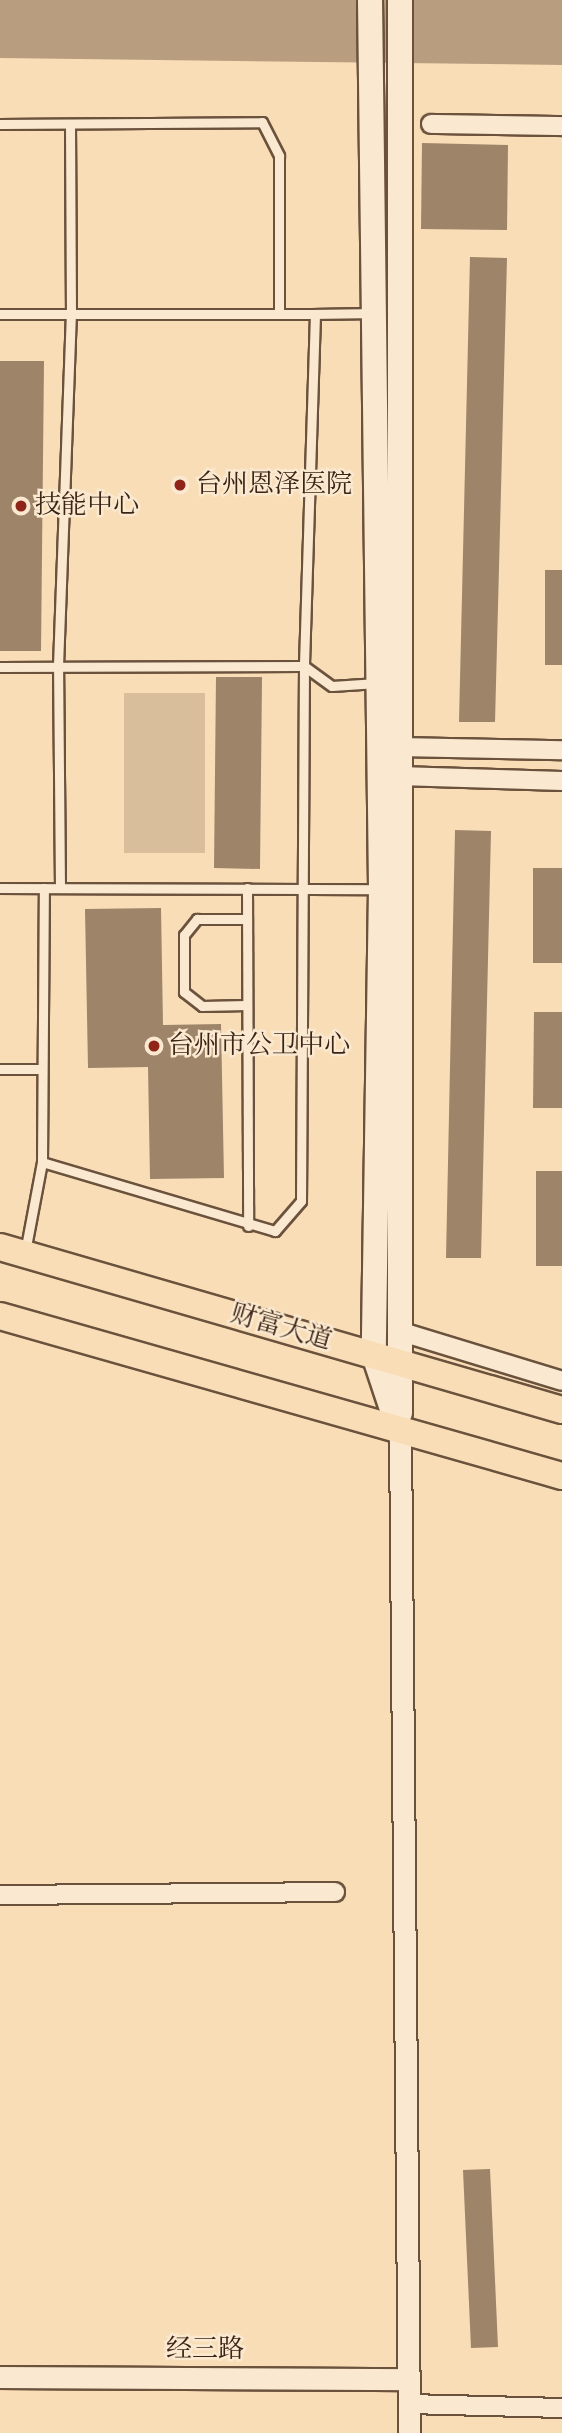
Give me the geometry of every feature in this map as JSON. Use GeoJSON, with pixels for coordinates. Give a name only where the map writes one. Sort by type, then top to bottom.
{"type":"FeatureCollection","features":[{"type":"Feature","properties":{"kind":"main road"},"geometry":{"type":"LineString","coordinates":[[370,0],[374,313],[389,682],[391,890],[402,1332],[400,1433]]}},
{"type":"Feature","properties":{"kind":"main road"},"geometry":{"type":"LineString","coordinates":[[400,0],[400,312],[389,682],[399,747],[399,776],[391,890],[374,1355],[400,1433]]}},
{"type":"Feature","properties":{"kind":"main road","name":"财富大道"},"geometry":{"type":"LineString","coordinates":[[12,1251],[374,1355],[402,1366],[562,1410]]}},
{"type":"Feature","properties":{"kind":"main road"},"geometry":{"type":"LineString","coordinates":[[0,1316],[400,1433],[562,1476]]}},
{"type":"Feature","properties":{"kind":"street"},"geometry":{"type":"LineString","coordinates":[[431,124],[562,127]]}},
{"type":"Feature","properties":{"kind":"street"},"geometry":{"type":"LineString","coordinates":[[399,747],[562,750]]}},
{"type":"Feature","properties":{"kind":"street"},"geometry":{"type":"LineString","coordinates":[[399,776],[562,781]]}},
{"type":"Feature","properties":{"kind":"street"},"geometry":{"type":"LineString","coordinates":[[402,1332],[562,1381]]}},
{"type":"Feature","properties":{"kind":"street"},"geometry":{"type":"LineString","coordinates":[[400,1433],[409,2433]]}},
{"type":"Feature","properties":{"kind":"street"},"geometry":{"type":"LineString","coordinates":[[0,1895],[335,1892]]}},
{"type":"Feature","properties":{"kind":"street","name":"经三路"},"geometry":{"type":"LineString","coordinates":[[0,2377],[409,2379]]}},
{"type":"Feature","properties":{"kind":"street"},"geometry":{"type":"LineString","coordinates":[[409,2404],[562,2408]]}},
{"type":"Feature","properties":{"kind":"lane"},"geometry":{"type":"LineString","coordinates":[[0,124],[262,122],[279,156],[279,314]]}},
{"type":"Feature","properties":{"kind":"lane"},"geometry":{"type":"LineString","coordinates":[[60,888],[58,666],[71,315],[69,125]]}},
{"type":"Feature","properties":{"kind":"lane"},"geometry":{"type":"LineString","coordinates":[[0,314],[400,312]]}},
{"type":"Feature","properties":{"kind":"lane"},"geometry":{"type":"LineString","coordinates":[[42,1162],[248,1226],[275,1231],[301,1201],[304,666],[315,314]]}},
{"type":"Feature","properties":{"kind":"lane"},"geometry":{"type":"LineString","coordinates":[[0,667],[304,666],[332,686],[389,682]]}},
{"type":"Feature","properties":{"kind":"lane"},"geometry":{"type":"LineString","coordinates":[[0,888],[391,890]]}},
{"type":"Feature","properties":{"kind":"lane"},"geometry":{"type":"LineString","coordinates":[[12,1251],[42,1162],[44,888]]}},
{"type":"Feature","properties":{"kind":"lane"},"geometry":{"type":"LineString","coordinates":[[247,888],[248,1226]]}},
{"type":"Feature","properties":{"kind":"lane"},"geometry":{"type":"LineString","coordinates":[[247,919],[197,919],[184,935],[184,992],[202,1006],[247,1005]]}},
{"type":"Feature","properties":{"kind":"lane"},"geometry":{"type":"LineString","coordinates":[[0,1069],[42,1069]]}},
{"type":"Feature","properties":{"kind":"shaded area"},"geometry":{"type":"Polygon","coordinates":[[[0,0],[562,0],[562,65],[0,58],[0,0]]]}},
{"type":"Feature","properties":{"kind":"shaded area"},"geometry":{"type":"Polygon","coordinates":[[[124,693],[205,693],[205,853],[124,853],[124,693]]]}},
{"type":"Feature","properties":{"kind":"building"},"geometry":{"type":"Polygon","coordinates":[[[422,143],[508,145],[507,230],[421,229],[422,143]]]}},
{"type":"Feature","properties":{"kind":"building"},"geometry":{"type":"Polygon","coordinates":[[[470,257],[507,258],[495,722],[459,722],[470,257]]]}},
{"type":"Feature","properties":{"kind":"building","name":"技能中心"},"geometry":{"type":"Polygon","coordinates":[[[0,361],[44,361],[41,651],[0,651],[0,361]]]}},
{"type":"Feature","properties":{"kind":"building"},"geometry":{"type":"Polygon","coordinates":[[[545,570],[562,570],[562,665],[545,665],[545,570]]]}},
{"type":"Feature","properties":{"kind":"building"},"geometry":{"type":"Polygon","coordinates":[[[216,677],[262,677],[260,869],[214,868],[216,677]]]}},
{"type":"Feature","properties":{"kind":"building"},"geometry":{"type":"Polygon","coordinates":[[[455,830],[491,831],[481,1258],[446,1258],[455,830]]]}},
{"type":"Feature","properties":{"kind":"building"},"geometry":{"type":"Polygon","coordinates":[[[533,868],[562,868],[562,963],[533,963],[533,868]]]}},
{"type":"Feature","properties":{"kind":"building","name":"台州市公卫中心"},"geometry":{"type":"Polygon","coordinates":[[[161,908],[163,1025],[221,1024],[224,1178],[150,1179],[148,1067],[88,1068],[85,909],[161,908]]]}},
{"type":"Feature","properties":{"kind":"building"},"geometry":{"type":"Polygon","coordinates":[[[534,1012],[562,1012],[562,1108],[533,1108],[534,1012]]]}},
{"type":"Feature","properties":{"kind":"building"},"geometry":{"type":"Polygon","coordinates":[[[536,1171],[562,1171],[562,1266],[536,1266],[536,1171]]]}},
{"type":"Feature","properties":{"kind":"building"},"geometry":{"type":"Polygon","coordinates":[[[490,2169],[498,2347],[471,2348],[463,2170],[490,2169]]]}},
{"type":"Feature","properties":{"kind":"place","name":"台州恩泽医院"},"geometry":{"type":"Point","coordinates":[180,485]}},
{"type":"Feature","properties":{"kind":"place","name":"技能中心"},"geometry":{"type":"Point","coordinates":[21,506]}},
{"type":"Feature","properties":{"kind":"place","name":"台州市公卫中心"},"geometry":{"type":"Point","coordinates":[154,1046]}}]}
